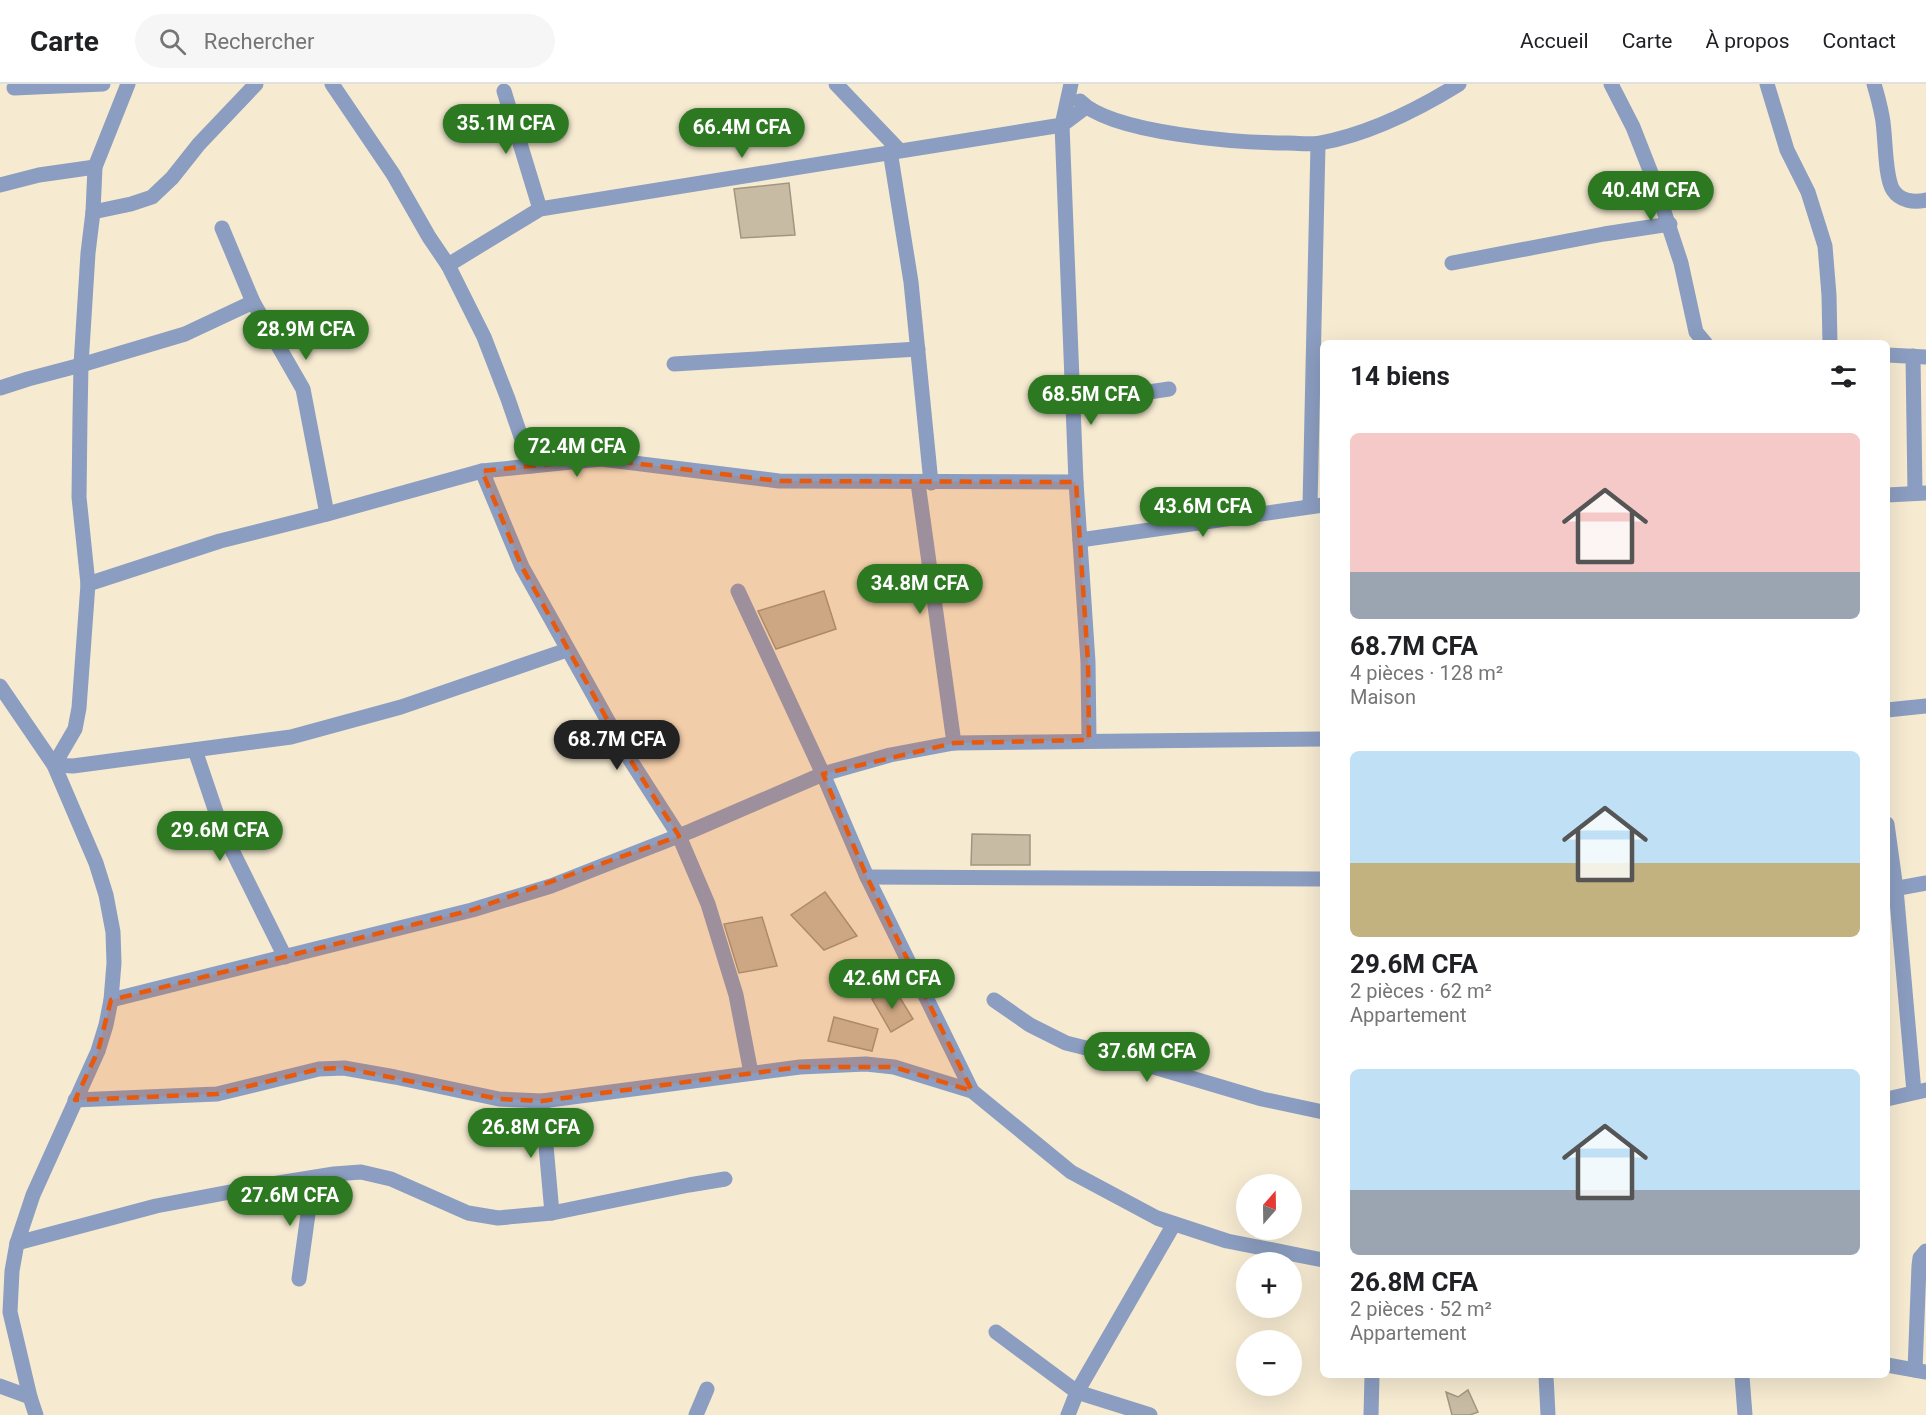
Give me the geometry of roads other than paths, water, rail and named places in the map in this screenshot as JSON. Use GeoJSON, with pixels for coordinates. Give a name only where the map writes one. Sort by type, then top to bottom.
{"type":"FeatureCollection","features":[{"type":"Feature","properties":{"kind":"street"},"geometry":{"type":"LineString","coordinates":[[14,88],[103,84]]}},
{"type":"Feature","properties":{"kind":"street"},"geometry":{"type":"LineString","coordinates":[[54,765],[75,729],[79,708],[88,584],[79,497],[81,365],[93,212],[94,167],[128,84]]}},
{"type":"Feature","properties":{"kind":"street"},"geometry":{"type":"LineString","coordinates":[[93,212],[152,197],[172,178],[199,144],[256,84]]}},
{"type":"Feature","properties":{"kind":"street"},"geometry":{"type":"LineString","coordinates":[[332,84],[393,174],[448,265],[484,337],[531,466]]}},
{"type":"Feature","properties":{"kind":"street"},"geometry":{"type":"LineString","coordinates":[[836,84],[895,151],[918,349],[925,483],[954,743]]}},
{"type":"Feature","properties":{"kind":"street"},"geometry":{"type":"LineString","coordinates":[[1068,86],[1086,107],[1106,117],[1131,124],[1183,135],[1253,143],[1318,144],[1362,132],[1406,113],[1459,84]]}},
{"type":"Feature","properties":{"kind":"street"},"geometry":{"type":"LineString","coordinates":[[1611,84],[1633,127],[1670,224],[1696,332],[1703,340]]}},
{"type":"Feature","properties":{"kind":"street"},"geometry":{"type":"LineString","coordinates":[[1767,84],[1787,150],[1808,192],[1825,246],[1830,340]]}},
{"type":"Feature","properties":{"kind":"street"},"geometry":{"type":"LineString","coordinates":[[1874,84],[1882,115],[1892,190],[1904,200],[1926,200]]}},
{"type":"Feature","properties":{"kind":"street"},"geometry":{"type":"LineString","coordinates":[[1068,86],[1062,124],[1076,483],[1088,662],[1089,740]]}},
{"type":"Feature","properties":{"kind":"street"},"geometry":{"type":"LineString","coordinates":[[504,91],[540,209]]}},
{"type":"Feature","properties":{"kind":"street"},"geometry":{"type":"LineString","coordinates":[[448,265],[540,209],[1062,124],[1086,107]]}},
{"type":"Feature","properties":{"kind":"street"},"geometry":{"type":"LineString","coordinates":[[1080,540],[1316,505],[1318,144]]}},
{"type":"Feature","properties":{"kind":"street"},"geometry":{"type":"LineString","coordinates":[[0,185],[39,175],[94,167]]}},
{"type":"Feature","properties":{"kind":"street"},"geometry":{"type":"LineString","coordinates":[[1452,263],[1670,224]]}},
{"type":"Feature","properties":{"kind":"street"},"geometry":{"type":"LineString","coordinates":[[222,228],[253,302],[303,389],[327,514]]}},
{"type":"Feature","properties":{"kind":"street"},"geometry":{"type":"LineString","coordinates":[[0,388],[185,334],[253,302]]}},
{"type":"Feature","properties":{"kind":"street"},"geometry":{"type":"LineString","coordinates":[[674,364],[918,349]]}},
{"type":"Feature","properties":{"kind":"street"},"geometry":{"type":"LineString","coordinates":[[1890,355],[1920,356],[1921,493],[1890,495]]}},
{"type":"Feature","properties":{"kind":"street"},"geometry":{"type":"LineString","coordinates":[[1074,403],[1168,388]]}},
{"type":"Feature","properties":{"kind":"street"},"geometry":{"type":"LineString","coordinates":[[88,584],[220,541],[482,471],[601,459],[779,481],[1076,483]]}},
{"type":"Feature","properties":{"kind":"street"},"geometry":{"type":"LineString","coordinates":[[482,471],[522,567],[627,755],[679,836],[712,915],[736,995],[751,1073]]}},
{"type":"Feature","properties":{"kind":"street"},"geometry":{"type":"LineString","coordinates":[[738,591],[823,774],[867,877],[972,1091]]}},
{"type":"Feature","properties":{"kind":"street"},"geometry":{"type":"LineString","coordinates":[[54,765],[73,766],[291,737],[401,707],[567,650]]}},
{"type":"Feature","properties":{"kind":"street"},"geometry":{"type":"LineString","coordinates":[[0,686],[54,765],[96,863],[106,895],[113,932],[114,963],[106,1025],[98,1051],[33,1195],[17,1243],[12,1271],[10,1312],[36,1415]]}},
{"type":"Feature","properties":{"kind":"street"},"geometry":{"type":"LineString","coordinates":[[1890,710],[1926,706]]}},
{"type":"Feature","properties":{"kind":"street"},"geometry":{"type":"LineString","coordinates":[[111,1000],[483,907],[551,886],[679,836],[823,774],[890,755],[954,743],[1320,739]]}},
{"type":"Feature","properties":{"kind":"street"},"geometry":{"type":"LineString","coordinates":[[195,750],[222,830],[285,957]]}},
{"type":"Feature","properties":{"kind":"street"},"geometry":{"type":"LineString","coordinates":[[1890,864],[1920,1091],[1890,1098]]}},
{"type":"Feature","properties":{"kind":"street"},"geometry":{"type":"LineString","coordinates":[[867,877],[1320,879]]}},
{"type":"Feature","properties":{"kind":"street"},"geometry":{"type":"LineString","coordinates":[[1892,890],[1926,883]]}},
{"type":"Feature","properties":{"kind":"street"},"geometry":{"type":"LineString","coordinates":[[994,1000],[1030,1025],[1066,1043],[1262,1099],[1320,1111]]}},
{"type":"Feature","properties":{"kind":"street"},"geometry":{"type":"LineString","coordinates":[[75,1100],[217,1094],[319,1070],[344,1068],[498,1099],[542,1101],[800,1067],[866,1064],[894,1067],[972,1091],[1071,1172],[1157,1218],[1227,1241],[1320,1259]]}},
{"type":"Feature","properties":{"kind":"street"},"geometry":{"type":"LineString","coordinates":[[542,1101],[552,1213]]}},
{"type":"Feature","properties":{"kind":"street"},"geometry":{"type":"LineString","coordinates":[[17,1243],[156,1206],[334,1174],[362,1172],[391,1179],[468,1213],[498,1218],[552,1213],[725,1179]]}},
{"type":"Feature","properties":{"kind":"street"},"geometry":{"type":"LineString","coordinates":[[299,1280],[313,1179]]}},
{"type":"Feature","properties":{"kind":"street"},"geometry":{"type":"LineString","coordinates":[[1068,1415],[1077,1392],[1174,1224]]}},
{"type":"Feature","properties":{"kind":"street"},"geometry":{"type":"LineString","coordinates":[[1890,1366],[1920,1371],[1918,1266],[1920,1258],[1926,1251]]}},
{"type":"Feature","properties":{"kind":"street"},"geometry":{"type":"LineString","coordinates":[[996,1332],[1077,1392],[1150,1415]]}},
{"type":"Feature","properties":{"kind":"street"},"geometry":{"type":"LineString","coordinates":[[1371,1415],[1372,1378]]}},
{"type":"Feature","properties":{"kind":"street"},"geometry":{"type":"LineString","coordinates":[[1546,1378],[1548,1415]]}},
{"type":"Feature","properties":{"kind":"street"},"geometry":{"type":"LineString","coordinates":[[1743,1378],[1744,1415]]}},
{"type":"Feature","properties":{"kind":"street"},"geometry":{"type":"LineString","coordinates":[[0,1386],[30,1397]]}},
{"type":"Feature","properties":{"kind":"street"},"geometry":{"type":"LineString","coordinates":[[696,1415],[707,1389]]}}]}
